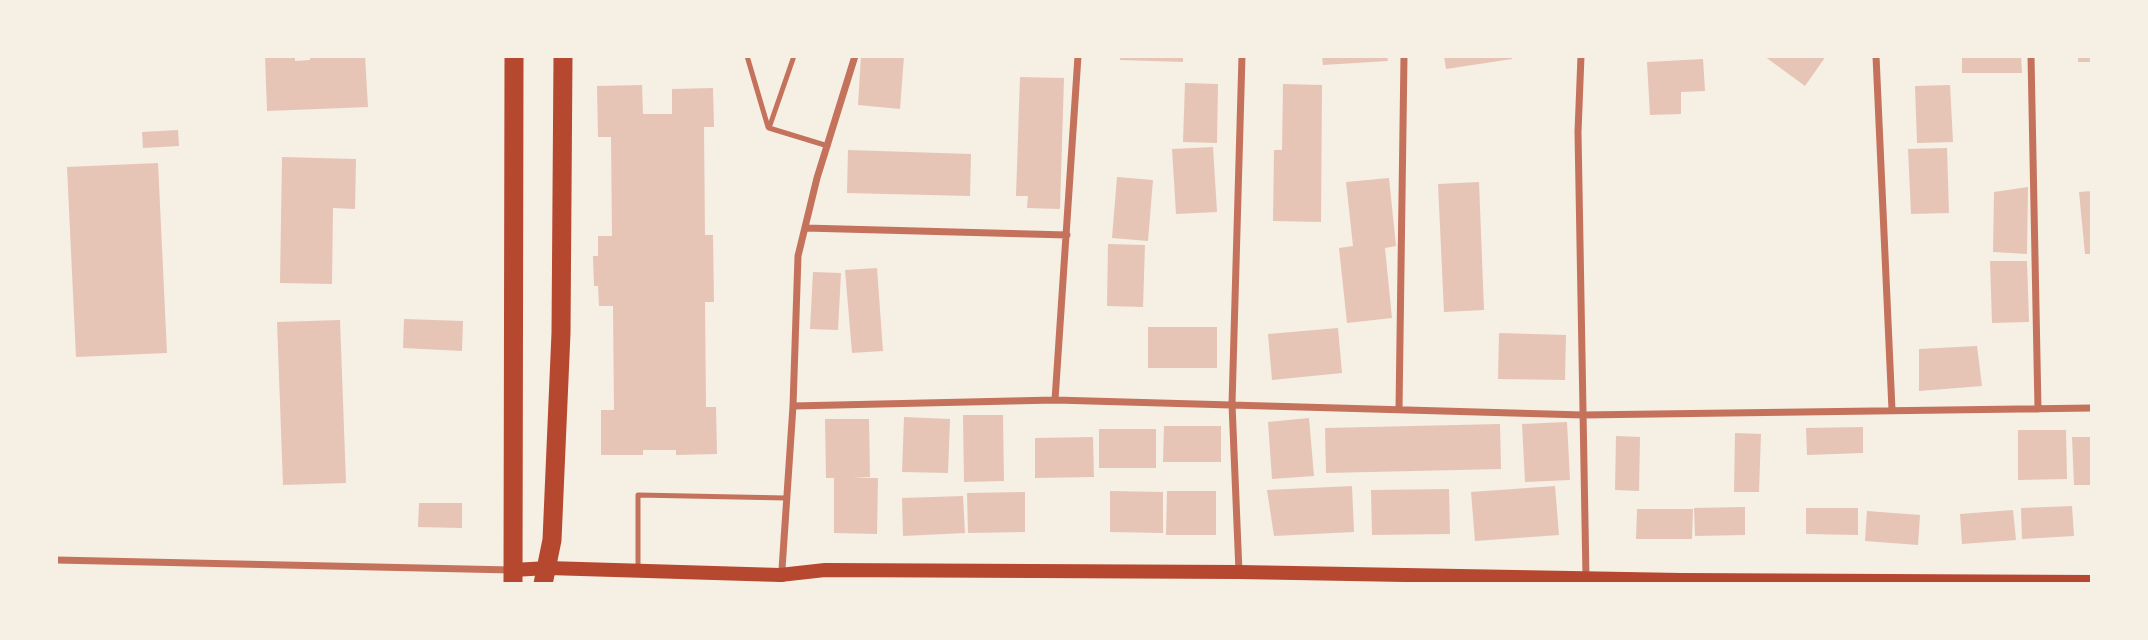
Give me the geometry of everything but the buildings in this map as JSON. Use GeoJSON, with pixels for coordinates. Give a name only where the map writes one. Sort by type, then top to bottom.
{"type":"FeatureCollection","features":[{"type":"Feature","properties":{"kind":"highway"},"geometry":{"type":"LineString","coordinates":[[513,577],[514,56]]}},
{"type":"Feature","properties":{"kind":"highway"},"geometry":{"type":"LineString","coordinates":[[545,576],[552,540],[561,333],[563,56]]}},
{"type":"Feature","properties":{"kind":"main road"},"geometry":{"type":"LineString","coordinates":[[513,577],[638,570],[780,580],[825,570],[2092,582]]}},
{"type":"Feature","properties":{"kind":"street"},"geometry":{"type":"LineString","coordinates":[[780,580],[793,406],[798,256],[855,56]]}},
{"type":"Feature","properties":{"kind":"street"},"geometry":{"type":"LineString","coordinates":[[1055,400],[1078,56]]}},
{"type":"Feature","properties":{"kind":"street"},"geometry":{"type":"LineString","coordinates":[[1239,572],[1232,404],[1242,56]]}},
{"type":"Feature","properties":{"kind":"street"},"geometry":{"type":"LineString","coordinates":[[1399,409],[1404,56]]}},
{"type":"Feature","properties":{"kind":"street"},"geometry":{"type":"LineString","coordinates":[[1581,56],[1578,132],[1586,578]]}},
{"type":"Feature","properties":{"kind":"street"},"geometry":{"type":"LineString","coordinates":[[1876,56],[1892,411]]}},
{"type":"Feature","properties":{"kind":"street"},"geometry":{"type":"LineString","coordinates":[[2031,56],[2038,409]]}},
{"type":"Feature","properties":{"kind":"street"},"geometry":{"type":"LineString","coordinates":[[805,228],[1067,235]]}},
{"type":"Feature","properties":{"kind":"street"},"geometry":{"type":"LineString","coordinates":[[793,406],[1055,400],[1583,415],[2092,408]]}},
{"type":"Feature","properties":{"kind":"street"},"geometry":{"type":"LineString","coordinates":[[56,560],[513,577]]}},
{"type":"Feature","properties":{"kind":"lane"},"geometry":{"type":"LineString","coordinates":[[747,56],[769,128]]}},
{"type":"Feature","properties":{"kind":"lane"},"geometry":{"type":"LineString","coordinates":[[769,128],[794,56]]}},
{"type":"Feature","properties":{"kind":"lane"},"geometry":{"type":"LineString","coordinates":[[769,128],[828,146]]}},
{"type":"Feature","properties":{"kind":"lane"},"geometry":{"type":"LineString","coordinates":[[638,570],[638,495],[786,498]]}}]}
